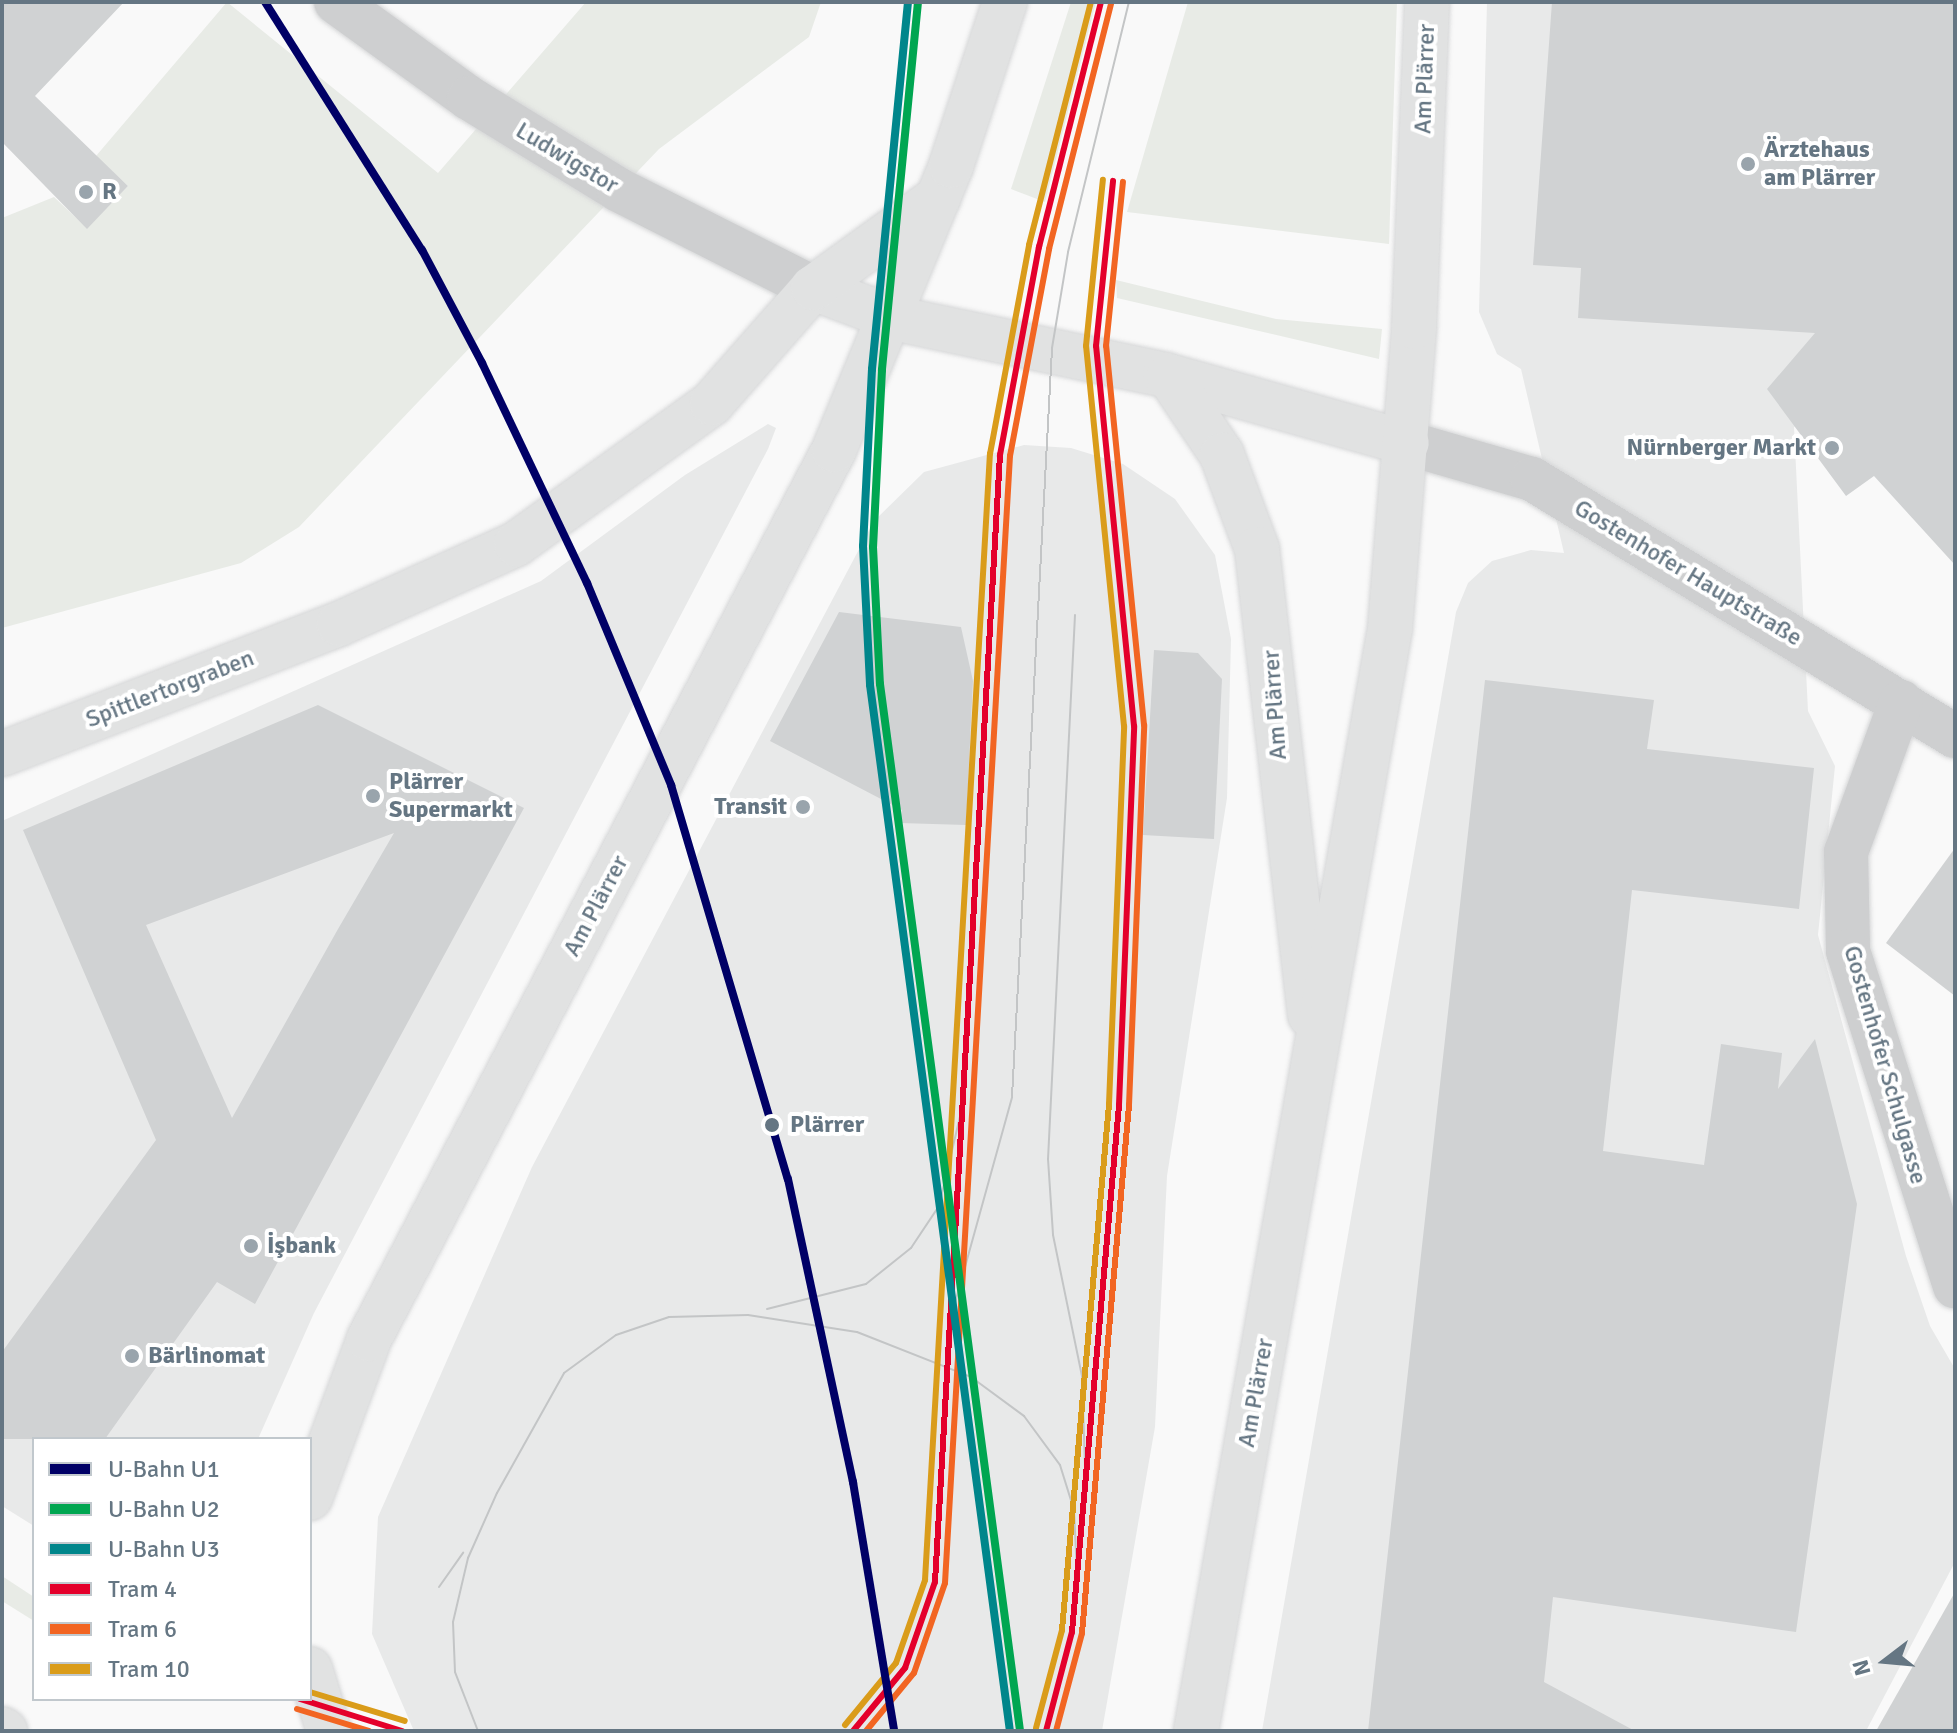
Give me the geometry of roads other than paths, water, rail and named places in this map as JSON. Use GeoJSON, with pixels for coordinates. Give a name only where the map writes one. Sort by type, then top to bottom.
{"type":"FeatureCollection","features":[{"type":"Feature","properties":{"kind":"main road","name":"Am Plärrer"},"geometry":{"type":"LineString","coordinates":[[312,1493],[369,1339],[751,613],[893,318],[939,197],[1005,2]]}},
{"type":"Feature","properties":{"kind":"main road","name":"Am Plärrer"},"geometry":{"type":"LineString","coordinates":[[1196,1731],[1379,702],[1407,443],[1427,2]]}},
{"type":"Feature","properties":{"kind":"main road"},"geometry":{"type":"LineString","coordinates":[[813,288],[939,197]]}},
{"type":"Feature","properties":{"kind":"main road"},"geometry":{"type":"LineString","coordinates":[[813,288],[893,318],[1169,376],[1407,443]]}},
{"type":"Feature","properties":{"kind":"main road","name":"Spittlertorgraben"},"geometry":{"type":"LineString","coordinates":[[2,754],[339,624],[516,544],[565,513],[712,403],[813,288]]}},
{"type":"Feature","properties":{"kind":"main road","name":"Am Plärrer"},"geometry":{"type":"LineString","coordinates":[[1169,376],[1222,455],[1257,549],[1315,1055]]}},
{"type":"Feature","properties":{"kind":"main road"},"geometry":{"type":"LineString","coordinates":[[312,1676],[329,1731]]}},
{"type":"Feature","properties":{"kind":"street","name":"Ludwigstor"},"geometry":{"type":"LineString","coordinates":[[336,2],[469,98],[619,190],[813,288]]}},
{"type":"Feature","properties":{"kind":"street","name":"Gostenhofer Hauptstraße"},"geometry":{"type":"LineString","coordinates":[[1407,443],[1532,479],[1955,736]]}},
{"type":"Feature","properties":{"kind":"street","name":"Gostenhofer Schulgasse"},"geometry":{"type":"LineString","coordinates":[[1901,702],[1846,852],[1848,951],[1955,1286]]}},
{"type":"Feature","properties":{"kind":"tram line","name":"10"},"geometry":{"type":"LineString","coordinates":[[845,1725],[896,1663],[925,1580],[990,454],[1029,245],[1091,2]]}},
{"type":"Feature","properties":{"kind":"tram line","name":"4"},"geometry":{"type":"LineString","coordinates":[[853,1731],[905,1668],[935,1582],[1000,455],[1039,247],[1101,2]]}},
{"type":"Feature","properties":{"kind":"tram line"},"geometry":{"type":"LineString","coordinates":[[950,1321],[1012,1097],[1052,348],[1068,252],[1129,2]]}},
{"type":"Feature","properties":{"kind":"tram line","name":"6"},"geometry":{"type":"LineString","coordinates":[[866,1731],[914,1673],[945,1583],[1010,456],[1049,249],[1111,4]]}},
{"type":"Feature","properties":{"kind":"tram line","name":"10"},"geometry":{"type":"LineString","coordinates":[[1036,1728],[1062,1630],[1109,1104],[1124,726],[1086,346],[1103,180]]}},
{"type":"Feature","properties":{"kind":"tram line","name":"4"},"geometry":{"type":"LineString","coordinates":[[1046,1731],[1072,1632],[1119,1105],[1134,726],[1096,346],[1113,181]]}},
{"type":"Feature","properties":{"kind":"tram line","name":"6"},"geometry":{"type":"LineString","coordinates":[[1056,1731],[1082,1633],[1129,1105],[1144,725],[1106,346],[1123,182]]}},
{"type":"Feature","properties":{"kind":"tram line"},"geometry":{"type":"LineString","coordinates":[[1075,615],[1048,1159],[1053,1235],[1082,1376],[1085,1468]]}},
{"type":"Feature","properties":{"kind":"tram line"},"geometry":{"type":"LineString","coordinates":[[767,1309],[866,1284],[911,1248],[939,1206],[961,1112]]}},
{"type":"Feature","properties":{"kind":"tram line"},"geometry":{"type":"LineString","coordinates":[[478,1731],[455,1672],[453,1622],[468,1558],[497,1493],[564,1373],[616,1335],[669,1317],[748,1315],[857,1332],[971,1377],[1024,1416],[1060,1465],[1074,1510],[1077,1573]]}},
{"type":"Feature","properties":{"kind":"tram line"},"geometry":{"type":"LineString","coordinates":[[439,1587],[463,1553]]}},
{"type":"Feature","properties":{"kind":"tram line","name":"10"},"geometry":{"type":"LineString","coordinates":[[312,1693],[405,1721]]}},
{"type":"Feature","properties":{"kind":"tram line","name":"4"},"geometry":{"type":"LineString","coordinates":[[306,1701],[402,1731]]}},
{"type":"Feature","properties":{"kind":"tram line","name":"6"},"geometry":{"type":"LineString","coordinates":[[297,1709],[369,1731]]}},
{"type":"Feature","properties":{"kind":"metro line","name":"U1"},"geometry":{"type":"LineString","coordinates":[[265,2],[422,250],[482,363],[587,583],[671,785],[788,1179],[853,1482],[894,1731]]}},
{"type":"Feature","properties":{"kind":"metro line","name":"U3"},"geometry":{"type":"LineString","coordinates":[[908,2],[872,369],[863,546],[870,685],[1010,1731]]}},
{"type":"Feature","properties":{"kind":"metro line","name":"U2"},"geometry":{"type":"LineString","coordinates":[[918,2],[882,370],[873,547],[880,684],[1020,1731]]}},
{"type":"Feature","properties":{"kind":"place","name":"Ärztehaus am Plärrer"},"geometry":{"type":"Point","coordinates":[1748,164]}},
{"type":"Feature","properties":{"kind":"place","name":"R"},"geometry":{"type":"Point","coordinates":[86,192]}},
{"type":"Feature","properties":{"kind":"place","name":"Nürnberger Markt"},"geometry":{"type":"Point","coordinates":[1832,448]}},
{"type":"Feature","properties":{"kind":"place","name":"Plärrer Supermarkt"},"geometry":{"type":"Point","coordinates":[373,796]}},
{"type":"Feature","properties":{"kind":"place","name":"Transit"},"geometry":{"type":"Point","coordinates":[803,807]}},
{"type":"Feature","properties":{"kind":"place","name":"Plärrer"},"geometry":{"type":"Point","coordinates":[772,1125]}},
{"type":"Feature","properties":{"kind":"place","name":"İşbank"},"geometry":{"type":"Point","coordinates":[251,1246]}},
{"type":"Feature","properties":{"kind":"place","name":"Bärlinomat"},"geometry":{"type":"Point","coordinates":[132,1356]}}]}
